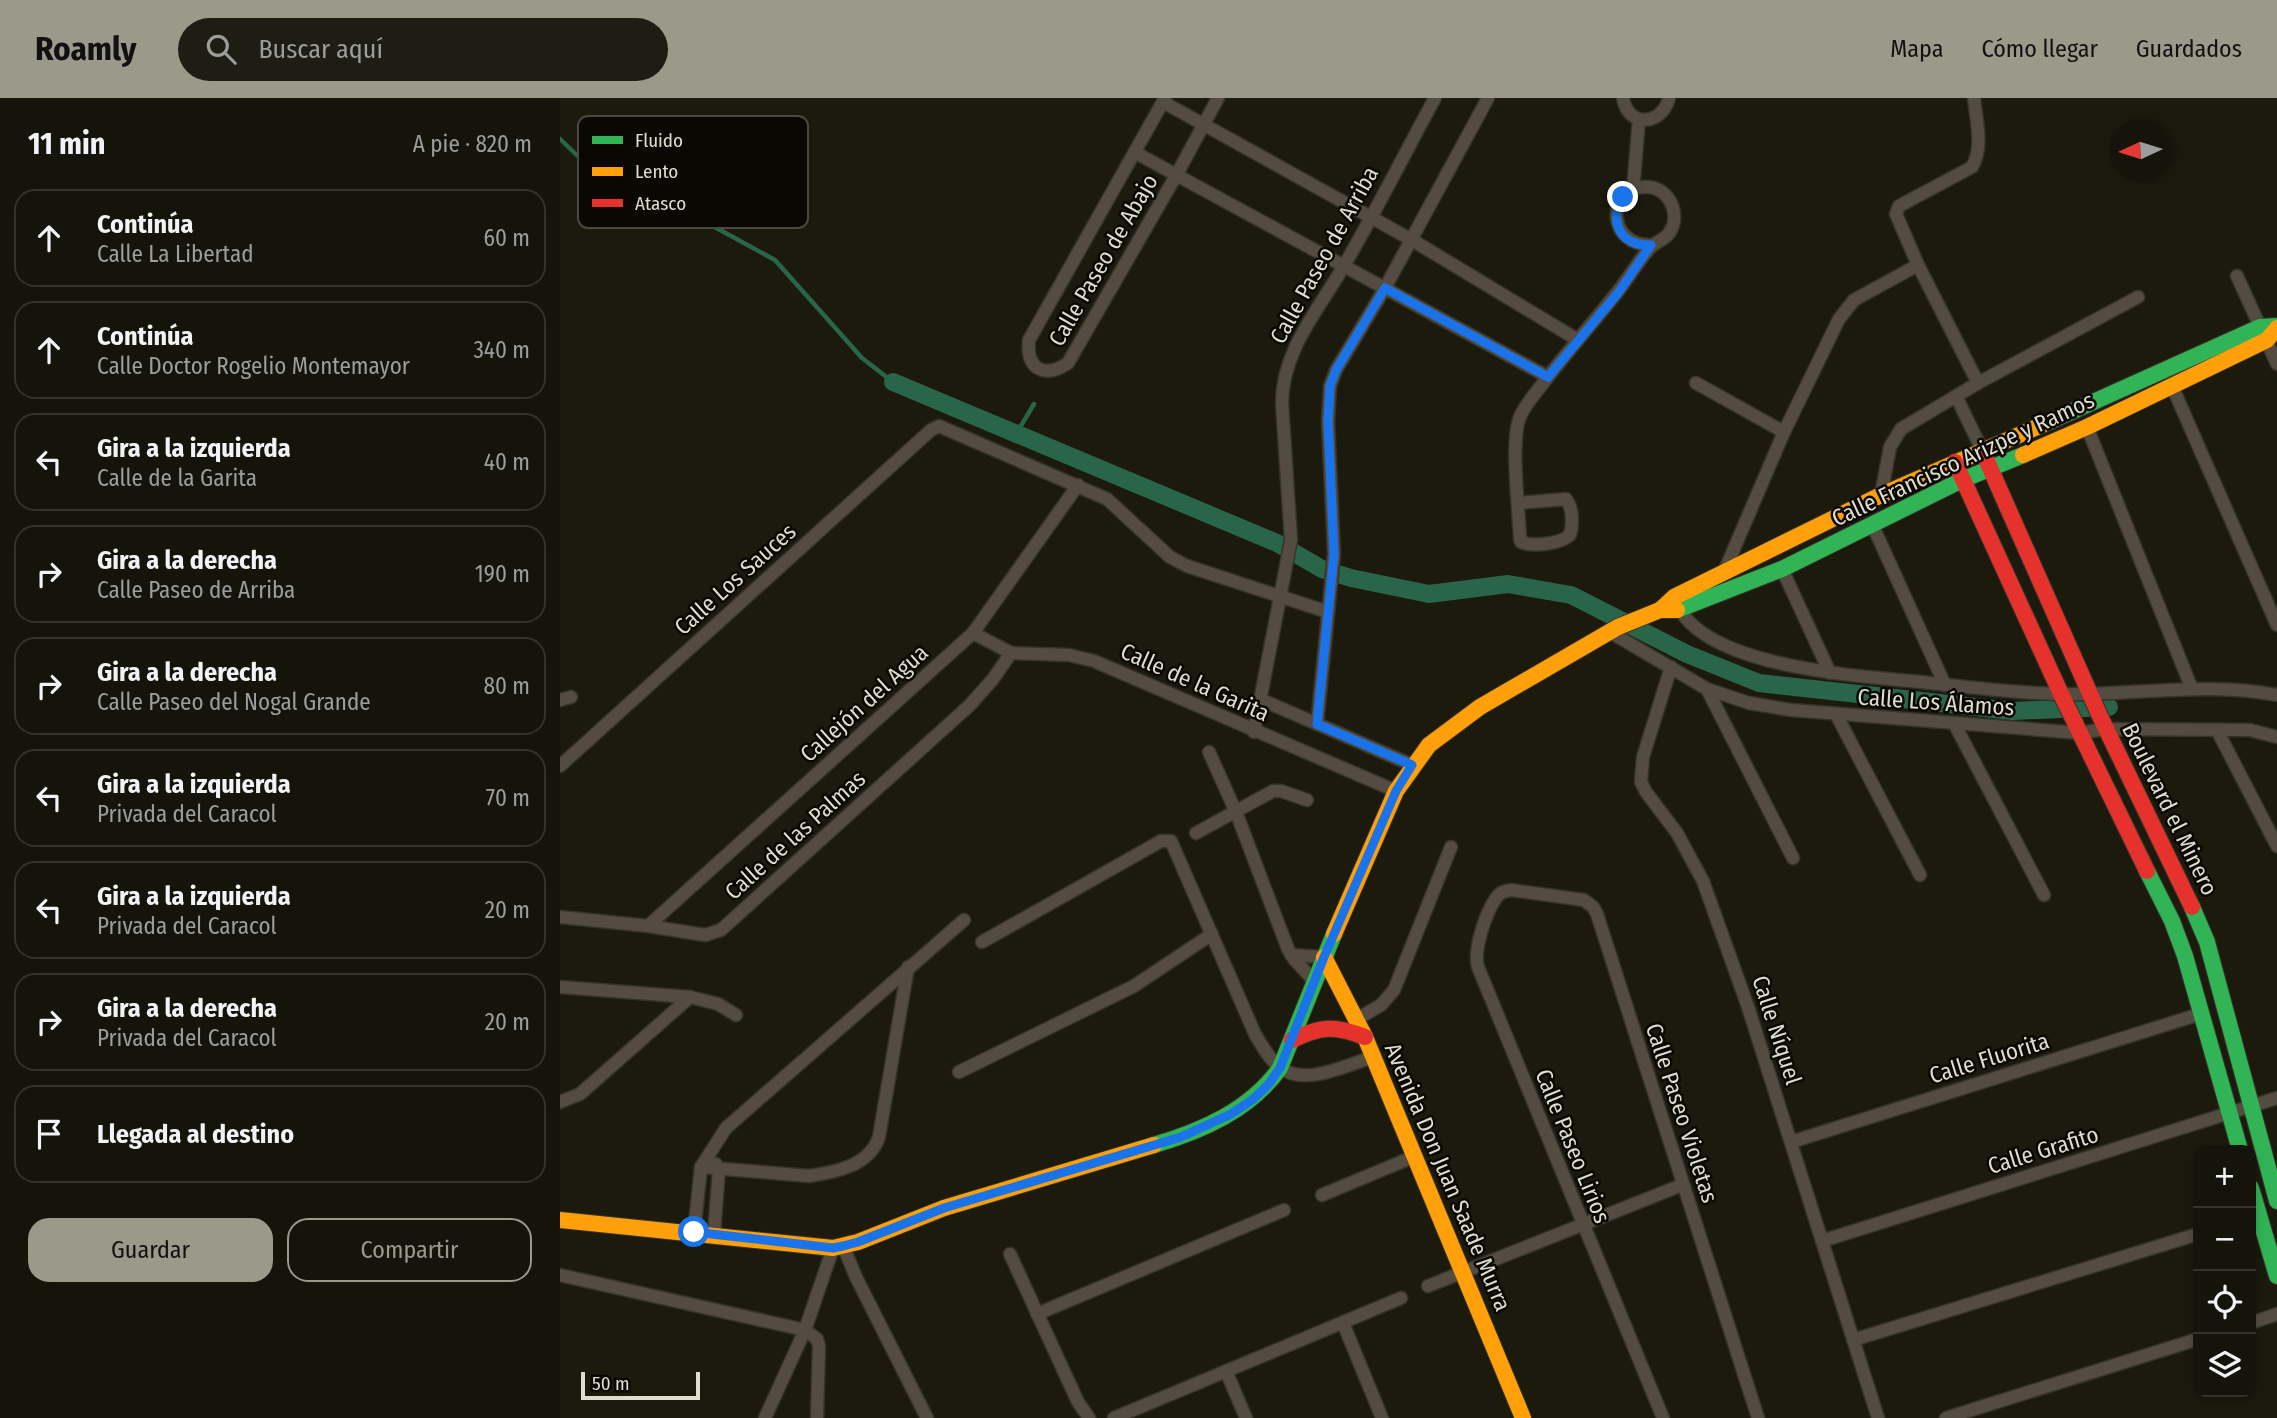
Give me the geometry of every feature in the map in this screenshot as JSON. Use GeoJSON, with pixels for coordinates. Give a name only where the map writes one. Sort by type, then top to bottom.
{"type":"FeatureCollection","features":[{"type":"Feature","properties":{"kind":"street","name":"Calle Paseo de Abajo"},"geometry":{"type":"LineString","coordinates":[[1164,100],[1029,340],[1028,352],[1038,369],[1048,372],[1058,370],[1068,363],[1218,98]]}},
{"type":"Feature","properties":{"kind":"street","name":"Calle Paseo de Arriba"},"geometry":{"type":"LineString","coordinates":[[1254,732],[1291,540],[1282,385],[1292,352],[1345,265],[1435,98]]}},
{"type":"Feature","properties":{"kind":"street"},"geometry":{"type":"LineString","coordinates":[[1317,724],[1334,554],[1328,421],[1330,386],[1336,370],[1412,240],[1488,98]]}},
{"type":"Feature","properties":{"kind":"street"},"geometry":{"type":"LineString","coordinates":[[1623,98],[1630,114],[1639,119],[1650,120],[1659,116],[1666,108],[1669,98]]}},
{"type":"Feature","properties":{"kind":"street"},"geometry":{"type":"LineString","coordinates":[[1973,98],[1979,145],[1972,167],[1896,209],[1897,218],[1918,265],[1978,383]]}},
{"type":"Feature","properties":{"kind":"street"},"geometry":{"type":"LineString","coordinates":[[1164,100],[1202,124],[1412,240],[1578,340]]}},
{"type":"Feature","properties":{"kind":"street"},"geometry":{"type":"LineString","coordinates":[[1633,190],[1639,119]]}},
{"type":"Feature","properties":{"kind":"street"},"geometry":{"type":"LineString","coordinates":[[1136,153],[1548,377]]}},
{"type":"Feature","properties":{"kind":"street"},"geometry":{"type":"LineString","coordinates":[[1645,187],[1657,190],[1667,197],[1673,207],[1675,219],[1671,231],[1663,240],[1651,245],[1639,246],[1628,240],[1620,231],[1616,219],[1617,207],[1623,197],[1633,190],[1645,187]]}},
{"type":"Feature","properties":{"kind":"street"},"geometry":{"type":"LineString","coordinates":[[1518,503],[1566,499],[1572,517],[1571,529],[1566,539],[1522,544],[1518,503],[1517,428],[1525,407],[1618,293],[1651,245]]}},
{"type":"Feature","properties":{"kind":"street"},"geometry":{"type":"LineString","coordinates":[[1724,572],[1784,432],[1845,309],[1854,300],[1918,265]]}},
{"type":"Feature","properties":{"kind":"street"},"geometry":{"type":"LineString","coordinates":[[2237,276],[2270,330],[2277,363]]}},
{"type":"Feature","properties":{"kind":"street"},"geometry":{"type":"LineString","coordinates":[[1881,495],[1889,447],[1901,429],[1978,383],[2138,297]]}},
{"type":"Feature","properties":{"kind":"street","name":"Calle Francisco Arizpe y Ramos"},"geometry":{"type":"LineString","coordinates":[[838,1247],[858,1242],[944,1208],[1181,1137],[1231,1114],[1252,1100],[1268,1085],[1280,1068],[1324,957],[1396,791],[1412,765],[1429,745],[1480,707],[1641,617],[1782,569],[1962,480],[2087,427],[2172,386],[2270,330]]}},
{"type":"Feature","properties":{"kind":"street","name":"Calle Francisco Arizpe y Ramos"},"geometry":{"type":"LineString","coordinates":[[1677,603],[1724,572],[1881,495],[2270,330]]}},
{"type":"Feature","properties":{"kind":"street"},"geometry":{"type":"LineString","coordinates":[[1696,383],[1784,432]]}},
{"type":"Feature","properties":{"kind":"street"},"geometry":{"type":"LineString","coordinates":[[2172,386],[2277,625]]}},
{"type":"Feature","properties":{"kind":"street"},"geometry":{"type":"LineString","coordinates":[[1956,396],[1983,452]]}},
{"type":"Feature","properties":{"kind":"street","name":"Calle Los Sauces"},"geometry":{"type":"LineString","coordinates":[[560,766],[931,430],[939,426],[1078,485]]}},
{"type":"Feature","properties":{"kind":"street"},"geometry":{"type":"LineString","coordinates":[[2087,427],[2192,689]]}},
{"type":"Feature","properties":{"kind":"street","name":"Boulevard el Minero"},"geometry":{"type":"LineString","coordinates":[[1983,452],[2105,729],[2180,878],[2207,942],[2277,1201]]}},
{"type":"Feature","properties":{"kind":"street","name":"Boulevard el Minero"},"geometry":{"type":"LineString","coordinates":[[1955,462],[2066,705],[2172,921],[2185,956],[2239,1145]]}},
{"type":"Feature","properties":{"kind":"street"},"geometry":{"type":"LineString","coordinates":[[1078,485],[1107,499],[1170,556],[1187,566],[1328,612]]}},
{"type":"Feature","properties":{"kind":"street","name":"Callejón del Agua"},"geometry":{"type":"LineString","coordinates":[[648,926],[973,633],[1078,485]]}},
{"type":"Feature","properties":{"kind":"street"},"geometry":{"type":"LineString","coordinates":[[1872,524],[1945,685]]}},
{"type":"Feature","properties":{"kind":"street"},"geometry":{"type":"LineString","coordinates":[[1782,569],[1830,673]]}},
{"type":"Feature","properties":{"kind":"street","name":"Calle Los Álamos"},"geometry":{"type":"LineString","coordinates":[[1677,603],[1699,631],[1712,639],[1781,664],[1830,673],[1945,685],[2066,705],[2192,689],[2249,690],[2277,695]]}},
{"type":"Feature","properties":{"kind":"street","name":"Calle Los Álamos"},"geometry":{"type":"LineString","coordinates":[[1614,630],[1707,689],[1749,703],[1836,716],[1955,725],[2080,733],[2105,729],[2250,730],[2277,737]]}},
{"type":"Feature","properties":{"kind":"street","name":"Calle de la Garita"},"geometry":{"type":"LineString","coordinates":[[973,633],[1011,653],[1058,654],[1094,661],[1396,791]]}},
{"type":"Feature","properties":{"kind":"street","name":"Calle de las Palmas"},"geometry":{"type":"LineString","coordinates":[[560,917],[705,935],[721,930],[970,705],[1011,653]]}},
{"type":"Feature","properties":{"kind":"street","name":"Calle Níquel"},"geometry":{"type":"LineString","coordinates":[[1671,667],[1643,757],[1641,782],[1677,833],[1703,881],[1748,1007],[1878,1418]]}},
{"type":"Feature","properties":{"kind":"street"},"geometry":{"type":"LineString","coordinates":[[1707,689],[1793,858]]}},
{"type":"Feature","properties":{"kind":"street","name":"Calle de la Garita"},"geometry":{"type":"LineString","coordinates":[[1262,700],[1412,765]]}},
{"type":"Feature","properties":{"kind":"street"},"geometry":{"type":"LineString","coordinates":[[1836,716],[1920,875]]}},
{"type":"Feature","properties":{"kind":"street"},"geometry":{"type":"LineString","coordinates":[[1955,725],[2044,895]]}},
{"type":"Feature","properties":{"kind":"street"},"geometry":{"type":"LineString","coordinates":[[2217,730],[2277,846]]}},
{"type":"Feature","properties":{"kind":"street"},"geometry":{"type":"LineString","coordinates":[[1209,752],[1236,812],[1292,956],[1314,981]]}},
{"type":"Feature","properties":{"kind":"street"},"geometry":{"type":"LineString","coordinates":[[1196,833],[1273,791],[1307,800]]}},
{"type":"Feature","properties":{"kind":"street"},"geometry":{"type":"LineString","coordinates":[[982,942],[1161,841],[1171,841],[1255,1034],[1268,1056],[1280,1068],[1297,1075],[1308,1075],[1373,1057]]}},
{"type":"Feature","properties":{"kind":"street"},"geometry":{"type":"LineString","coordinates":[[1357,1019],[1381,1005],[1394,990],[1451,847]]}},
{"type":"Feature","properties":{"kind":"street","name":"Calle Paseo Violetas"},"geometry":{"type":"LineString","coordinates":[[1505,891],[1523,891],[1584,901],[1593,906],[1597,914],[1758,1418]]}},
{"type":"Feature","properties":{"kind":"street","name":"Calle Paseo Lirios"},"geometry":{"type":"LineString","coordinates":[[1505,891],[1497,897],[1477,945],[1476,960],[1663,1418]]}},
{"type":"Feature","properties":{"kind":"street"},"geometry":{"type":"LineString","coordinates":[[694,1232],[701,1167],[726,1128],[964,920]]}},
{"type":"Feature","properties":{"kind":"street"},"geometry":{"type":"LineString","coordinates":[[959,1072],[1135,986],[1212,934]]}},
{"type":"Feature","properties":{"kind":"street"},"geometry":{"type":"LineString","coordinates":[[1292,956],[1324,957]]}},
{"type":"Feature","properties":{"kind":"street","name":"Avenida Don Juan Saade Murra"},"geometry":{"type":"LineString","coordinates":[[1324,957],[1365,1037],[1523,1418]]}},
{"type":"Feature","properties":{"kind":"street"},"geometry":{"type":"LineString","coordinates":[[701,1167],[808,1176],[838,1170],[871,1154],[879,1137],[908,967]]}},
{"type":"Feature","properties":{"kind":"street"},"geometry":{"type":"LineString","coordinates":[[560,987],[690,998],[718,1004],[736,1015]]}},
{"type":"Feature","properties":{"kind":"street"},"geometry":{"type":"LineString","coordinates":[[560,1102],[580,1094],[690,998]]}},
{"type":"Feature","properties":{"kind":"street","name":"Calle Fluorita"},"geometry":{"type":"LineString","coordinates":[[1791,1142],[2200,1014]]}},
{"type":"Feature","properties":{"kind":"street"},"geometry":{"type":"LineString","coordinates":[[1292,1040],[1324,1026],[1335,1026],[1365,1037]]}},
{"type":"Feature","properties":{"kind":"street","name":"Calle Grafito"},"geometry":{"type":"LineString","coordinates":[[1822,1241],[2277,1098]]}},
{"type":"Feature","properties":{"kind":"street"},"geometry":{"type":"LineString","coordinates":[[710,1154],[719,1169],[714,1234]]}},
{"type":"Feature","properties":{"kind":"street"},"geometry":{"type":"LineString","coordinates":[[1322,1195],[1413,1157]]}},
{"type":"Feature","properties":{"kind":"street"},"geometry":{"type":"LineString","coordinates":[[1428,1286],[1682,1185]]}},
{"type":"Feature","properties":{"kind":"street"},"geometry":{"type":"LineString","coordinates":[[1037,1314],[1284,1210]]}},
{"type":"Feature","properties":{"kind":"street"},"geometry":{"type":"LineString","coordinates":[[560,1220],[838,1247]]}},
{"type":"Feature","properties":{"kind":"street"},"geometry":{"type":"LineString","coordinates":[[2256,1220],[2277,1276]]}},
{"type":"Feature","properties":{"kind":"street"},"geometry":{"type":"LineString","coordinates":[[1853,1340],[2193,1236]]}},
{"type":"Feature","properties":{"kind":"street"},"geometry":{"type":"LineString","coordinates":[[765,1418],[805,1330],[838,1247]]}},
{"type":"Feature","properties":{"kind":"street"},"geometry":{"type":"LineString","coordinates":[[838,1247],[856,1277],[927,1418]]}},
{"type":"Feature","properties":{"kind":"street"},"geometry":{"type":"LineString","coordinates":[[1010,1254],[1078,1402],[1088,1418]]}},
{"type":"Feature","properties":{"kind":"street"},"geometry":{"type":"LineString","coordinates":[[560,1275],[805,1330],[812,1334],[819,1346],[817,1418]]}},
{"type":"Feature","properties":{"kind":"street"},"geometry":{"type":"LineString","coordinates":[[1114,1418],[1401,1298]]}},
{"type":"Feature","properties":{"kind":"street"},"geometry":{"type":"LineString","coordinates":[[2256,1321],[2277,1314]]}},
{"type":"Feature","properties":{"kind":"street"},"geometry":{"type":"LineString","coordinates":[[1343,1323],[1382,1418]]}},
{"type":"Feature","properties":{"kind":"street"},"geometry":{"type":"LineString","coordinates":[[1946,1418],[2193,1341]]}},
{"type":"Feature","properties":{"kind":"street"},"geometry":{"type":"LineString","coordinates":[[1226,1371],[1246,1418]]}},
{"type":"Feature","properties":{"kind":"waterway"},"geometry":{"type":"LineString","coordinates":[[560,139],[578,156]]}},
{"type":"Feature","properties":{"kind":"waterway"},"geometry":{"type":"LineString","coordinates":[[716,228],[775,260],[862,358],[893,382]]}},
{"type":"Feature","properties":{"kind":"waterway"},"geometry":{"type":"LineString","coordinates":[[893,382],[1277,543],[1322,569],[1351,578],[1429,594],[1508,584],[1571,595],[1687,654],[1759,683],[2012,711],[2109,707]]}},
{"type":"Feature","properties":{"kind":"waterway"},"geometry":{"type":"LineString","coordinates":[[1016,434],[1034,404]]}},
{"type":"Feature","properties":{"kind":"traffic: fast"},"geometry":{"type":"LineString","coordinates":[[2051,421],[2260,327],[2277,326]]}},
{"type":"Feature","properties":{"kind":"traffic: fast"},"geometry":{"type":"LineString","coordinates":[[1677,610],[1782,569],[1962,480],[2023,455]]}},
{"type":"Feature","properties":{"kind":"traffic: fast"},"geometry":{"type":"LineString","coordinates":[[2147,871],[2172,921],[2185,956],[2239,1145]]}},
{"type":"Feature","properties":{"kind":"traffic: fast"},"geometry":{"type":"LineString","coordinates":[[2192,907],[2207,942],[2277,1201]]}},
{"type":"Feature","properties":{"kind":"traffic: fast"},"geometry":{"type":"LineString","coordinates":[[1154,1145],[1190,1133],[1224,1117],[1268,1083],[1280,1068],[1334,934]]}},
{"type":"Feature","properties":{"kind":"traffic: fast"},"geometry":{"type":"LineString","coordinates":[[2256,1205],[2277,1276]]}},
{"type":"Feature","properties":{"kind":"traffic: slow"},"geometry":{"type":"LineString","coordinates":[[2023,455],[2267,340],[2277,328]]}},
{"type":"Feature","properties":{"kind":"traffic: slow"},"geometry":{"type":"LineString","coordinates":[[1660,610],[1674,597],[1881,495],[2051,421]]}},
{"type":"Feature","properties":{"kind":"traffic: slow"},"geometry":{"type":"LineString","coordinates":[[1334,934],[1396,791],[1429,745],[1480,707],[1618,627],[1660,610],[1677,610]]}},
{"type":"Feature","properties":{"kind":"traffic: slow"},"geometry":{"type":"LineString","coordinates":[[1324,957],[1365,1037],[1523,1418]]}},
{"type":"Feature","properties":{"kind":"traffic: slow"},"geometry":{"type":"LineString","coordinates":[[560,1220],[833,1248],[858,1242],[944,1208],[1154,1145]]}},
{"type":"Feature","properties":{"kind":"traffic: jam"},"geometry":{"type":"LineString","coordinates":[[1983,452],[2098,712],[2192,907]]}},
{"type":"Feature","properties":{"kind":"traffic: jam"},"geometry":{"type":"LineString","coordinates":[[1955,462],[2061,694],[2147,871]]}},
{"type":"Feature","properties":{"kind":"traffic: jam"},"geometry":{"type":"LineString","coordinates":[[1292,1040],[1328,1029],[1345,1030],[1365,1037]]}},
{"type":"Feature","properties":{"kind":"route"},"geometry":{"type":"LineString","coordinates":[[694,1232],[833,1248],[843,1246],[944,1208],[1181,1137],[1231,1114],[1268,1085],[1280,1068],[1324,957],[1396,791],[1412,765],[1317,724],[1334,554],[1328,399],[1336,370],[1385,288],[1548,377],[1618,293],[1651,245],[1639,246],[1628,240],[1620,231],[1616,219],[1617,207],[1623,197]]}}]}
